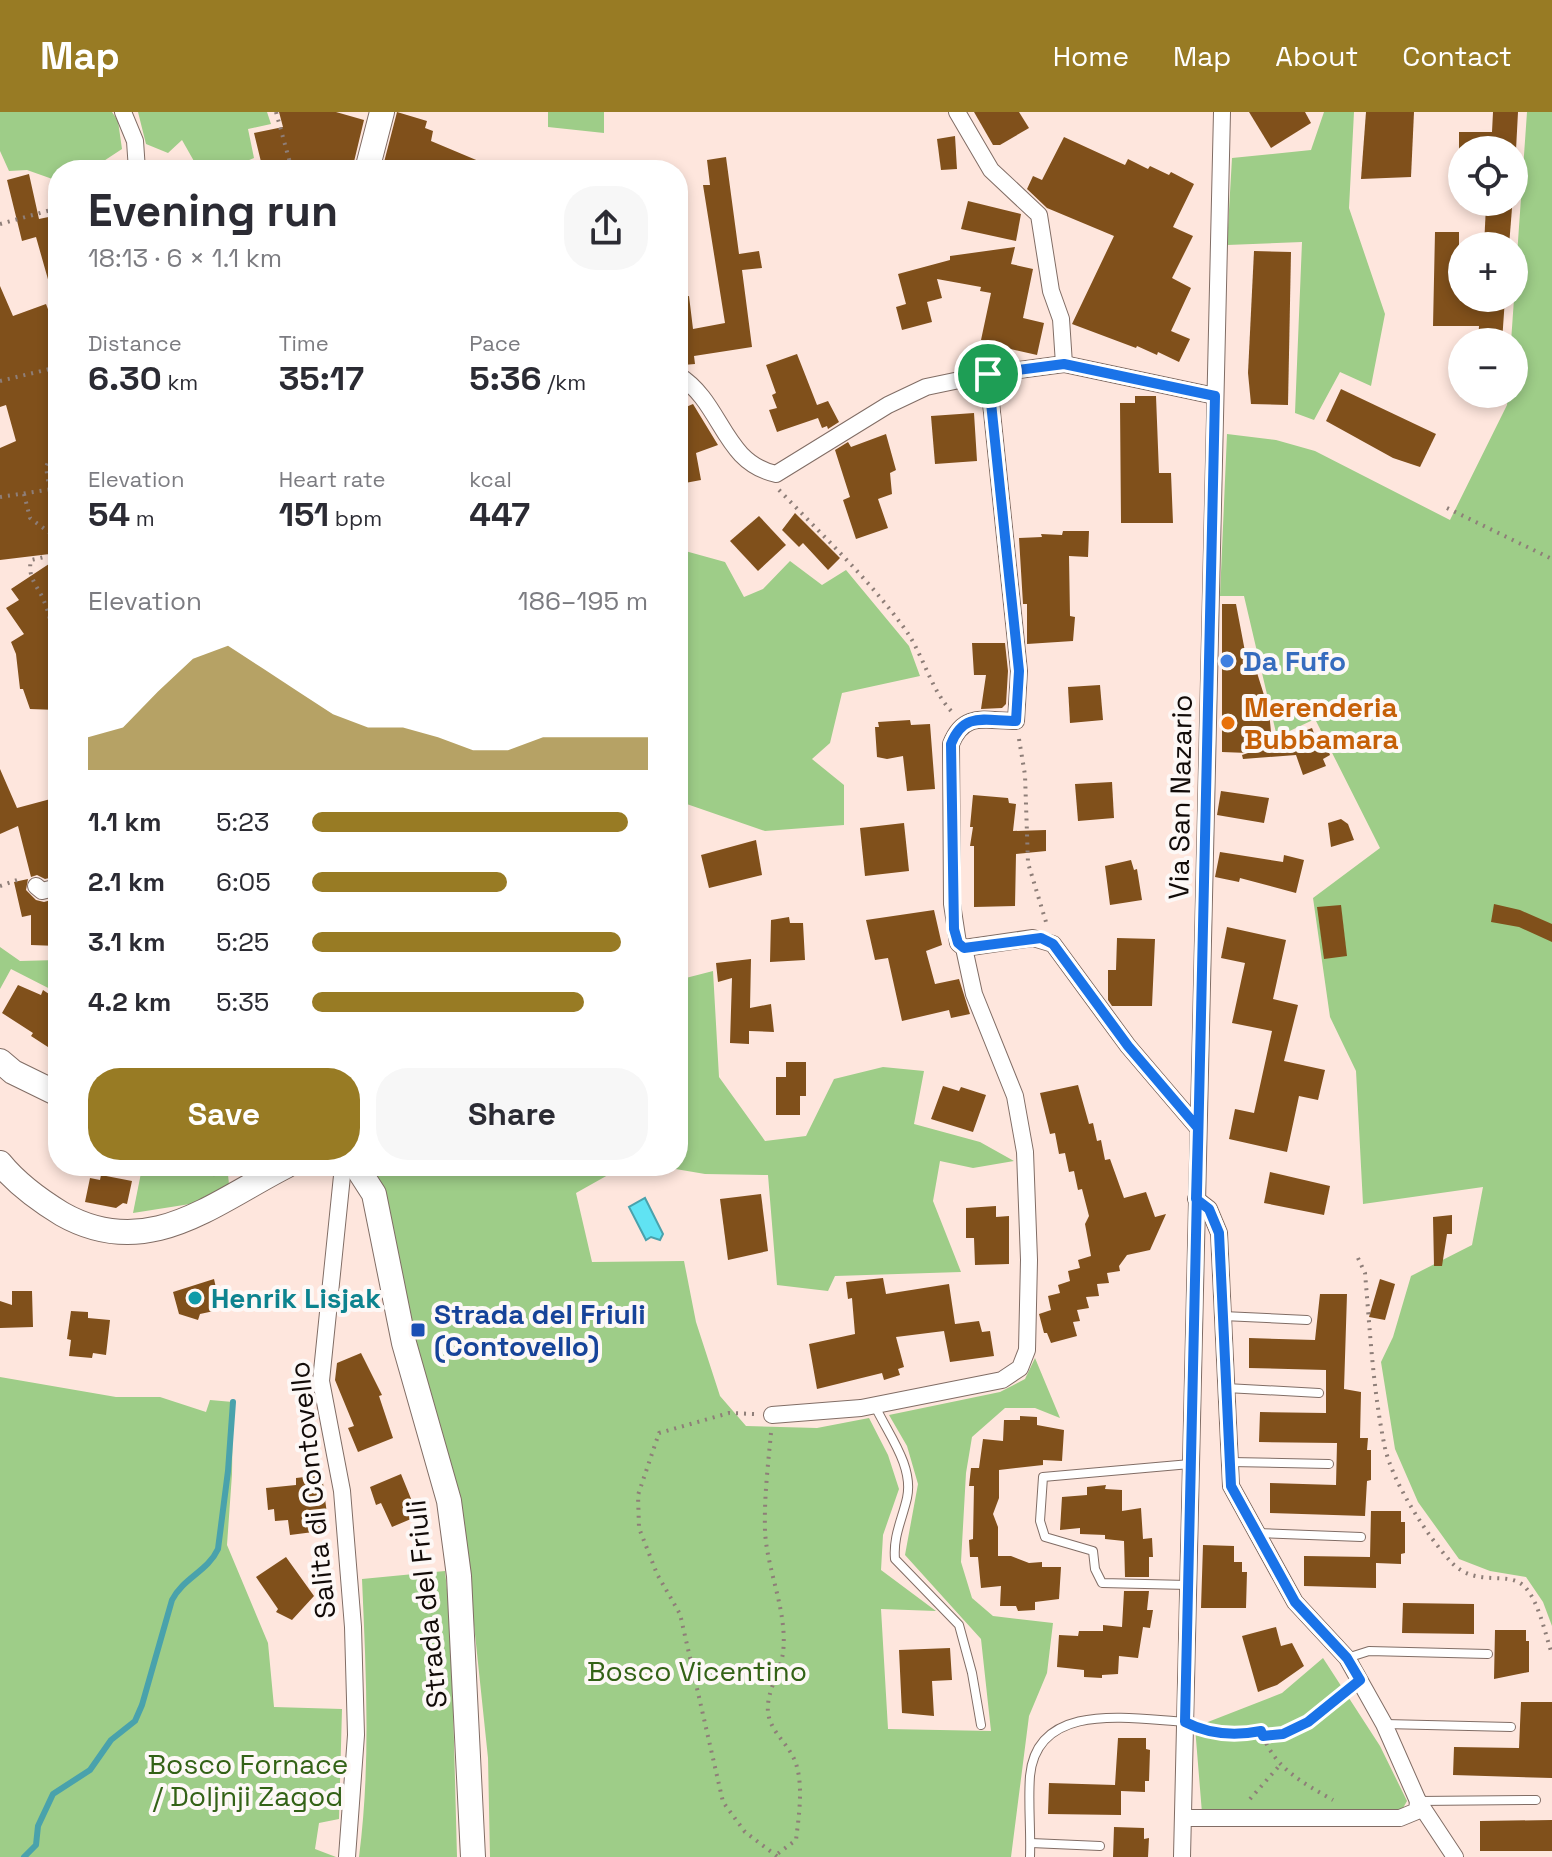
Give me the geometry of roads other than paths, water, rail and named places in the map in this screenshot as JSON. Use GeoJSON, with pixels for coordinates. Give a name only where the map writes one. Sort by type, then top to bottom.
{"type":"FeatureCollection","features":[{"type":"Feature","properties":{"kind":"main road"},"geometry":{"type":"LineString","coordinates":[[370,160],[382,112]]}},
{"type":"Feature","properties":{"kind":"main road"},"geometry":{"type":"LineString","coordinates":[[0,1061],[13,1072],[48,1089]]}},
{"type":"Feature","properties":{"kind":"main road"},"geometry":{"type":"LineString","coordinates":[[0,1163],[27,1191],[54,1209],[80,1224],[123,1234],[150,1230],[193,1216],[269,1176]]}},
{"type":"Feature","properties":{"kind":"main road","name":"Strada del Friuli"},"geometry":{"type":"LineString","coordinates":[[362,1176],[374,1194],[404,1343],[449,1501],[459,1576],[473,1857]]}},
{"type":"Feature","properties":{"kind":"street"},"geometry":{"type":"LineString","coordinates":[[123,112],[135,141],[136,160]]}},
{"type":"Feature","properties":{"kind":"street"},"geometry":{"type":"LineString","coordinates":[[957,112],[991,170],[1039,215],[1051,291],[1061,319],[1064,364]]}},
{"type":"Feature","properties":{"kind":"street","name":"Via San Nazario"},"geometry":{"type":"LineString","coordinates":[[1182,1857],[1222,112]]}},
{"type":"Feature","properties":{"kind":"street"},"geometry":{"type":"LineString","coordinates":[[688,382],[700,390],[708,401],[732,445],[758,467],[776,474],[888,405],[926,387],[988,374],[1064,364],[1215,396]]}},
{"type":"Feature","properties":{"kind":"street"},"geometry":{"type":"LineString","coordinates":[[772,1415],[875,1405],[1002,1380],[1020,1368],[1027,1350],[1029,1260],[1025,1152],[1015,1096],[974,994],[964,948],[958,943],[952,904],[949,755],[955,733],[960,725],[968,721],[1016,721],[1019,671],[988,374]]}},
{"type":"Feature","properties":{"kind":"street"},"geometry":{"type":"LineString","coordinates":[[36,886],[42,891],[48,890]]}},
{"type":"Feature","properties":{"kind":"street"},"geometry":{"type":"LineString","coordinates":[[964,948],[1041,938],[1053,944],[1128,1046],[1198,1128]]}},
{"type":"Feature","properties":{"kind":"street","name":"Salita di Contovello"},"geometry":{"type":"LineString","coordinates":[[342,1176],[321,1381],[342,1491],[353,1627],[356,1735],[347,1857]]}},
{"type":"Feature","properties":{"kind":"street"},"geometry":{"type":"LineString","coordinates":[[1196,1199],[1209,1209],[1219,1233],[1231,1486],[1295,1602],[1347,1658],[1384,1724],[1418,1801],[1455,1857]]}},
{"type":"Feature","properties":{"kind":"street"},"geometry":{"type":"LineString","coordinates":[[1183,1818],[1400,1818],[1417,1811],[1418,1801]]}},
{"type":"Feature","properties":{"kind":"lane"},"geometry":{"type":"LineString","coordinates":[[1222,1316],[1307,1320]]}},
{"type":"Feature","properties":{"kind":"lane"},"geometry":{"type":"LineString","coordinates":[[1226,1388],[1319,1393]]}},
{"type":"Feature","properties":{"kind":"lane"},"geometry":{"type":"LineString","coordinates":[[875,1405],[896,1446],[909,1483],[894,1538],[895,1559],[959,1625],[981,1725]]}},
{"type":"Feature","properties":{"kind":"lane"},"geometry":{"type":"LineString","coordinates":[[1231,1462],[1329,1464]]}},
{"type":"Feature","properties":{"kind":"lane"},"geometry":{"type":"LineString","coordinates":[[1188,1585],[1102,1583],[1095,1569],[1093,1551],[1045,1537],[1040,1521],[1043,1477],[1190,1464]]}},
{"type":"Feature","properties":{"kind":"lane"},"geometry":{"type":"LineString","coordinates":[[1255,1533],[1361,1537]]}},
{"type":"Feature","properties":{"kind":"lane"},"geometry":{"type":"LineString","coordinates":[[1347,1658],[1369,1651],[1488,1654]]}},
{"type":"Feature","properties":{"kind":"lane"},"geometry":{"type":"LineString","coordinates":[[1030,1857],[1030,1774],[1037,1751],[1049,1735],[1070,1722],[1110,1718],[1185,1722]]}},
{"type":"Feature","properties":{"kind":"lane"},"geometry":{"type":"LineString","coordinates":[[1384,1724],[1511,1727]]}},
{"type":"Feature","properties":{"kind":"lane"},"geometry":{"type":"LineString","coordinates":[[1418,1801],[1536,1800]]}},
{"type":"Feature","properties":{"kind":"lane"},"geometry":{"type":"LineString","coordinates":[[1031,1843],[1100,1846]]}},
{"type":"Feature","properties":{"kind":"water"},"geometry":{"type":"Polygon","coordinates":[[[645,1198],[663,1234],[660,1240],[651,1237],[646,1240],[629,1207],[645,1198]]]}},
{"type":"Feature","properties":{"kind":"waterway"},"geometry":{"type":"LineString","coordinates":[[24,1857],[36,1845],[38,1826],[53,1794],[90,1770],[111,1740],[135,1721],[172,1600],[218,1549],[233,1402]]}},
{"type":"Feature","properties":{"kind":"place","name":"Da Fufo"},"geometry":{"type":"Point","coordinates":[1227,661]}},
{"type":"Feature","properties":{"kind":"place","name":"Merenderia Bubbamara"},"geometry":{"type":"Point","coordinates":[1228,723]}},
{"type":"Feature","properties":{"kind":"place","name":"Henrik Lisjak"},"geometry":{"type":"Point","coordinates":[195,1298]}},
{"type":"Feature","properties":{"kind":"place","name":"Strada del Friuli (Contovello)"},"geometry":{"type":"Point","coordinates":[418,1330]}},
{"type":"Feature","properties":{"kind":"park label","name":"Bosco Vicentino"},"geometry":{"type":"Point","coordinates":[697,1671]}},
{"type":"Feature","properties":{"kind":"park label","name":"Bosco Fornace / Doljnji Zagod"},"geometry":{"type":"Point","coordinates":[248,1780]}}]}
